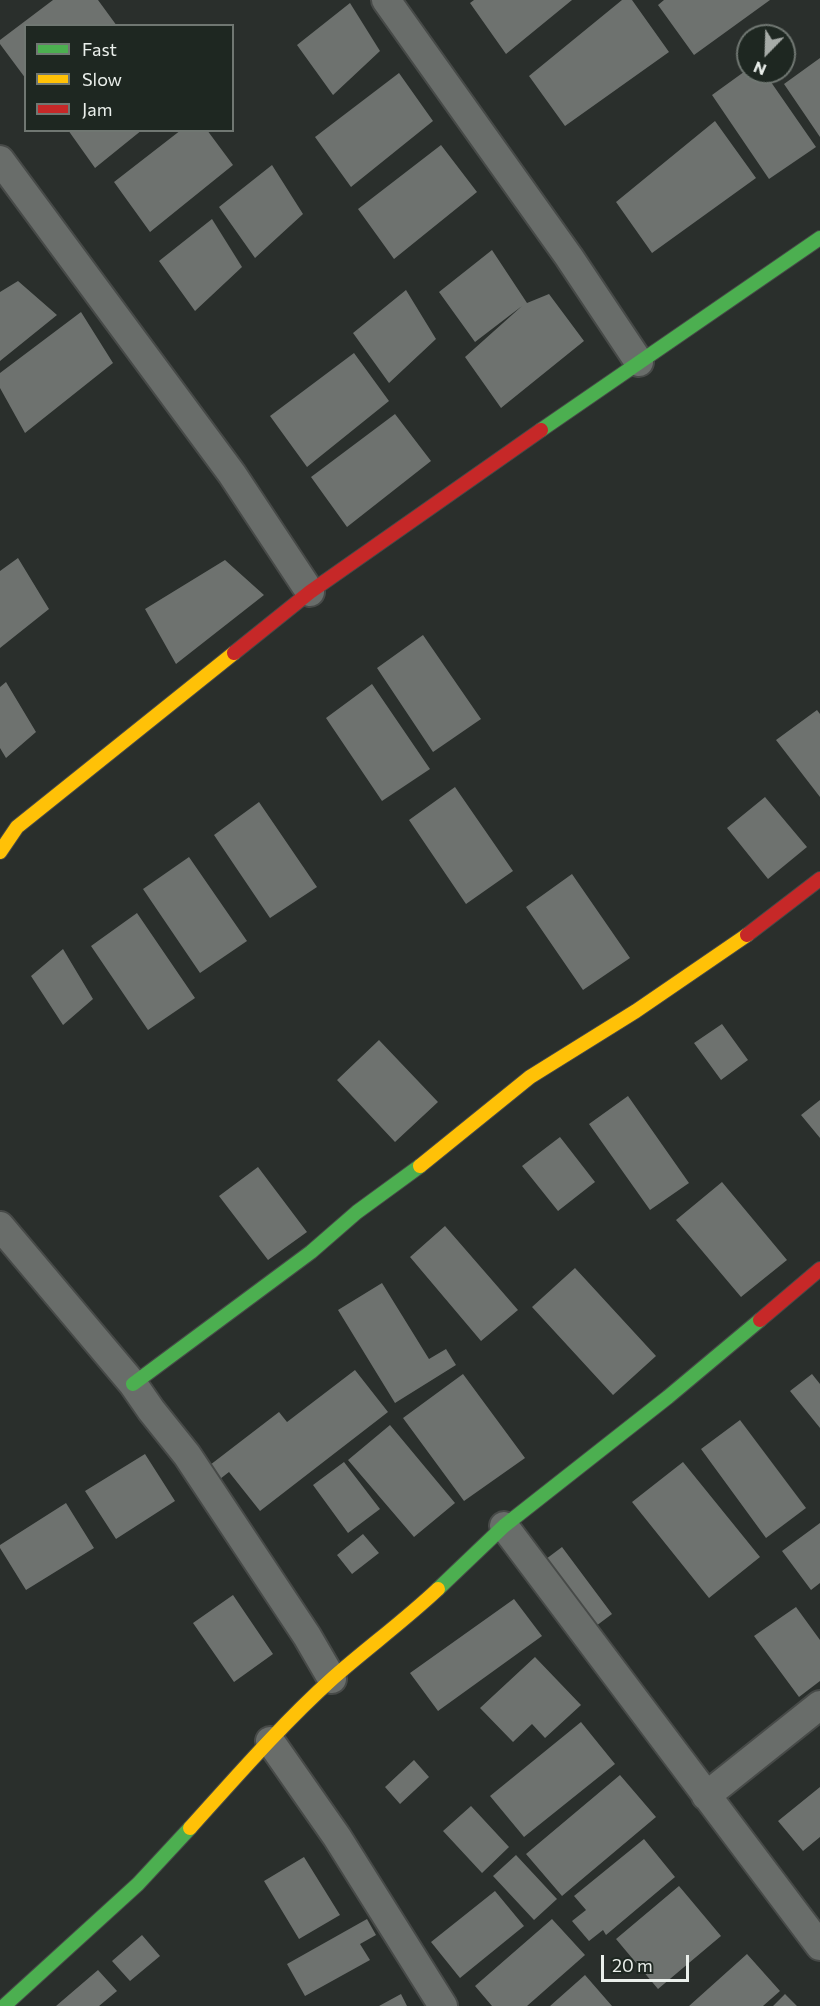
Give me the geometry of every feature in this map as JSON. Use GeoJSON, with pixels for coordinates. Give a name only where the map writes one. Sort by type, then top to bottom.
{"type":"FeatureCollection","features":[{"type":"Feature","properties":{"kind":"street"},"geometry":{"type":"LineString","coordinates":[[386,0],[569,257],[639,362]]}},
{"type":"Feature","properties":{"kind":"street"},"geometry":{"type":"LineString","coordinates":[[0,160],[232,474],[310,592]]}},
{"type":"Feature","properties":{"kind":"street"},"geometry":{"type":"LineString","coordinates":[[0,852],[8,822],[310,592],[820,238]]}},
{"type":"Feature","properties":{"kind":"street"},"geometry":{"type":"LineString","coordinates":[[133,1384],[311,1252],[357,1212],[428,1160],[530,1077],[636,1011],[733,946],[820,879]]}},
{"type":"Feature","properties":{"kind":"street"},"geometry":{"type":"LineString","coordinates":[[0,1226],[133,1384],[187,1455],[307,1636],[332,1679]]}},
{"type":"Feature","properties":{"kind":"street"},"geometry":{"type":"LineString","coordinates":[[4,2006],[138,1884],[270,1741],[332,1679],[417,1609],[504,1526],[659,1404],[820,1269]]}},
{"type":"Feature","properties":{"kind":"street"},"geometry":{"type":"LineString","coordinates":[[504,1526],[820,1946]]}},
{"type":"Feature","properties":{"kind":"street"},"geometry":{"type":"LineString","coordinates":[[706,1796],[820,1706]]}},
{"type":"Feature","properties":{"kind":"street"},"geometry":{"type":"LineString","coordinates":[[270,1741],[337,1837],[443,2006]]}},
{"type":"Feature","properties":{"kind":"building"},"geometry":{"type":"Polygon","coordinates":[[[53,0],[98,0],[116,24],[24,24],[24,76],[0,44],[0,40],[53,0]]]}},
{"type":"Feature","properties":{"kind":"building"},"geometry":{"type":"Polygon","coordinates":[[[474,0],[572,0],[506,54],[470,3],[474,0]]]}},
{"type":"Feature","properties":{"kind":"building"},"geometry":{"type":"Polygon","coordinates":[[[622,0],[632,0],[669,52],[565,126],[529,76],[622,0]]]}},
{"type":"Feature","properties":{"kind":"building"},"geometry":{"type":"Polygon","coordinates":[[[664,0],[770,0],[694,55],[658,5],[664,0]]]}},
{"type":"Feature","properties":{"kind":"building"},"geometry":{"type":"Polygon","coordinates":[[[350,3],[380,51],[333,95],[297,45],[350,3]]]}},
{"type":"Feature","properties":{"kind":"building"},"geometry":{"type":"Polygon","coordinates":[[[820,58],[820,137],[784,84],[796,84],[796,75],[820,58]]]}},
{"type":"Feature","properties":{"kind":"building"},"geometry":{"type":"Polygon","coordinates":[[[399,73],[433,121],[351,187],[315,137],[399,73]]]}},
{"type":"Feature","properties":{"kind":"building"},"geometry":{"type":"Polygon","coordinates":[[[736,78],[736,84],[772,84],[816,147],[769,179],[712,95],[736,78]]]}},
{"type":"Feature","properties":{"kind":"building"},"geometry":{"type":"Polygon","coordinates":[[[715,121],[756,178],[652,253],[616,202],[715,121]]]}},
{"type":"Feature","properties":{"kind":"building"},"geometry":{"type":"Polygon","coordinates":[[[69,132],[140,132],[95,168],[69,132]]]}},
{"type":"Feature","properties":{"kind":"building"},"geometry":{"type":"Polygon","coordinates":[[[178,132],[208,132],[233,165],[150,232],[114,182],[178,132]]]}},
{"type":"Feature","properties":{"kind":"building"},"geometry":{"type":"Polygon","coordinates":[[[441,145],[477,192],[394,259],[358,209],[441,145]]]}},
{"type":"Feature","properties":{"kind":"building"},"geometry":{"type":"Polygon","coordinates":[[[272,165],[303,214],[255,258],[219,207],[272,165]]]}},
{"type":"Feature","properties":{"kind":"building"},"geometry":{"type":"Polygon","coordinates":[[[212,219],[242,267],[195,311],[159,261],[212,219]]]}},
{"type":"Feature","properties":{"kind":"building"},"geometry":{"type":"Polygon","coordinates":[[[492,250],[527,303],[549,294],[584,341],[501,408],[465,357],[522,306],[475,342],[439,292],[492,250]]]}},
{"type":"Feature","properties":{"kind":"building"},"geometry":{"type":"Polygon","coordinates":[[[18,281],[57,315],[0,361],[0,292],[18,281]]]}},
{"type":"Feature","properties":{"kind":"building"},"geometry":{"type":"Polygon","coordinates":[[[406,290],[436,339],[389,383],[353,333],[406,290]]]}},
{"type":"Feature","properties":{"kind":"building"},"geometry":{"type":"Polygon","coordinates":[[[81,312],[113,363],[25,433],[0,388],[0,373],[81,312]]]}},
{"type":"Feature","properties":{"kind":"building"},"geometry":{"type":"Polygon","coordinates":[[[354,353],[389,401],[307,467],[270,416],[354,353]]]}},
{"type":"Feature","properties":{"kind":"building"},"geometry":{"type":"Polygon","coordinates":[[[395,414],[431,461],[347,527],[311,477],[395,414]]]}},
{"type":"Feature","properties":{"kind":"building"},"geometry":{"type":"Polygon","coordinates":[[[18,558],[49,609],[0,648],[0,571],[18,558]]]}},
{"type":"Feature","properties":{"kind":"building"},"geometry":{"type":"Polygon","coordinates":[[[225,560],[264,595],[176,664],[145,609],[225,560]]]}},
{"type":"Feature","properties":{"kind":"building"},"geometry":{"type":"Polygon","coordinates":[[[423,635],[481,719],[433,752],[377,668],[423,635]]]}},
{"type":"Feature","properties":{"kind":"building"},"geometry":{"type":"Polygon","coordinates":[[[6,682],[36,732],[6,758],[0,748],[0,687],[6,682]]]}},
{"type":"Feature","properties":{"kind":"building"},"geometry":{"type":"Polygon","coordinates":[[[372,684],[430,769],[382,801],[326,718],[372,684]]]}},
{"type":"Feature","properties":{"kind":"building"},"geometry":{"type":"Polygon","coordinates":[[[817,710],[820,714],[820,797],[776,740],[817,710]]]}},
{"type":"Feature","properties":{"kind":"building"},"geometry":{"type":"Polygon","coordinates":[[[455,787],[513,871],[466,904],[409,820],[455,787]]]}},
{"type":"Feature","properties":{"kind":"building"},"geometry":{"type":"Polygon","coordinates":[[[765,797],[807,847],[768,879],[727,828],[765,797]]]}},
{"type":"Feature","properties":{"kind":"building"},"geometry":{"type":"Polygon","coordinates":[[[259,802],[317,887],[270,918],[214,835],[259,802]]]}},
{"type":"Feature","properties":{"kind":"building"},"geometry":{"type":"Polygon","coordinates":[[[189,857],[247,941],[200,973],[143,889],[189,857]]]}},
{"type":"Feature","properties":{"kind":"building"},"geometry":{"type":"Polygon","coordinates":[[[572,874],[630,958],[583,990],[526,907],[572,874]]]}},
{"type":"Feature","properties":{"kind":"building"},"geometry":{"type":"Polygon","coordinates":[[[137,913],[195,998],[148,1030],[91,946],[137,913]]]}},
{"type":"Feature","properties":{"kind":"building"},"geometry":{"type":"Polygon","coordinates":[[[63,949],[93,999],[63,1025],[31,976],[63,949]]]}},
{"type":"Feature","properties":{"kind":"building"},"geometry":{"type":"Polygon","coordinates":[[[722,1024],[748,1060],[721,1080],[694,1043],[722,1024]]]}},
{"type":"Feature","properties":{"kind":"building"},"geometry":{"type":"Polygon","coordinates":[[[379,1040],[438,1102],[395,1142],[337,1080],[379,1040]]]}},
{"type":"Feature","properties":{"kind":"building"},"geometry":{"type":"Polygon","coordinates":[[[628,1096],[689,1183],[650,1210],[589,1124],[628,1096]]]}},
{"type":"Feature","properties":{"kind":"building"},"geometry":{"type":"Polygon","coordinates":[[[820,1100],[820,1138],[801,1115],[820,1100]]]}},
{"type":"Feature","properties":{"kind":"building"},"geometry":{"type":"Polygon","coordinates":[[[560,1137],[595,1182],[558,1211],[522,1166],[560,1137]]]}},
{"type":"Feature","properties":{"kind":"building"},"geometry":{"type":"Polygon","coordinates":[[[258,1167],[307,1232],[268,1260],[219,1196],[258,1167]]]}},
{"type":"Feature","properties":{"kind":"building"},"geometry":{"type":"Polygon","coordinates":[[[722,1182],[787,1260],[741,1297],[676,1220],[722,1182]]]}},
{"type":"Feature","properties":{"kind":"building"},"geometry":{"type":"Polygon","coordinates":[[[445,1226],[518,1310],[481,1341],[410,1257],[445,1226]]]}},
{"type":"Feature","properties":{"kind":"building"},"geometry":{"type":"Polygon","coordinates":[[[575,1268],[656,1356],[613,1395],[532,1307],[575,1268]]]}},
{"type":"Feature","properties":{"kind":"building"},"geometry":{"type":"Polygon","coordinates":[[[382,1283],[429,1359],[446,1349],[456,1365],[395,1403],[338,1310],[382,1283]]]}},
{"type":"Feature","properties":{"kind":"building"},"geometry":{"type":"Polygon","coordinates":[[[355,1370],[388,1412],[260,1511],[229,1472],[220,1479],[210,1465],[279,1412],[287,1422],[355,1370]]]}},
{"type":"Feature","properties":{"kind":"building"},"geometry":{"type":"Polygon","coordinates":[[[463,1374],[525,1458],[464,1501],[403,1418],[463,1374]]]}},
{"type":"Feature","properties":{"kind":"building"},"geometry":{"type":"Polygon","coordinates":[[[812,1374],[820,1384],[820,1428],[790,1391],[812,1374]]]}},
{"type":"Feature","properties":{"kind":"building"},"geometry":{"type":"Polygon","coordinates":[[[740,1420],[806,1508],[766,1538],[701,1449],[740,1420]]]}},
{"type":"Feature","properties":{"kind":"building"},"geometry":{"type":"Polygon","coordinates":[[[390,1425],[455,1503],[414,1537],[348,1460],[390,1425]]]}},
{"type":"Feature","properties":{"kind":"building"},"geometry":{"type":"Polygon","coordinates":[[[145,1454],[175,1501],[116,1539],[85,1491],[145,1454]]]}},
{"type":"Feature","properties":{"kind":"building"},"geometry":{"type":"Polygon","coordinates":[[[344,1462],[380,1509],[348,1533],[313,1485],[344,1462]]]}},
{"type":"Feature","properties":{"kind":"building"},"geometry":{"type":"Polygon","coordinates":[[[683,1462],[760,1557],[709,1598],[632,1502],[683,1462]]]}},
{"type":"Feature","properties":{"kind":"building"},"geometry":{"type":"Polygon","coordinates":[[[66,1503],[94,1548],[26,1590],[0,1545],[66,1503]]]}},
{"type":"Feature","properties":{"kind":"building"},"geometry":{"type":"Polygon","coordinates":[[[820,1523],[820,1583],[811,1590],[782,1551],[820,1523]]]}},
{"type":"Feature","properties":{"kind":"building"},"geometry":{"type":"Polygon","coordinates":[[[363,1534],[379,1553],[352,1574],[337,1555],[363,1534]]]}},
{"type":"Feature","properties":{"kind":"building"},"geometry":{"type":"Polygon","coordinates":[[[562,1547],[612,1614],[596,1626],[546,1559],[562,1547]]]}},
{"type":"Feature","properties":{"kind":"building"},"geometry":{"type":"Polygon","coordinates":[[[233,1595],[273,1654],[234,1682],[193,1623],[233,1595]]]}},
{"type":"Feature","properties":{"kind":"building"},"geometry":{"type":"Polygon","coordinates":[[[514,1599],[542,1636],[438,1711],[410,1673],[514,1599]]]}},
{"type":"Feature","properties":{"kind":"building"},"geometry":{"type":"Polygon","coordinates":[[[796,1607],[820,1640],[820,1681],[799,1697],[754,1636],[796,1607]]]}},
{"type":"Feature","properties":{"kind":"building"},"geometry":{"type":"Polygon","coordinates":[[[535,1657],[581,1705],[545,1738],[532,1724],[513,1742],[480,1708],[535,1657]]]}},
{"type":"Feature","properties":{"kind":"building"},"geometry":{"type":"Polygon","coordinates":[[[581,1722],[615,1764],[524,1837],[490,1796],[581,1722]]]}},
{"type":"Feature","properties":{"kind":"building"},"geometry":{"type":"Polygon","coordinates":[[[414,1760],[429,1777],[400,1804],[385,1787],[414,1760]]]}},
{"type":"Feature","properties":{"kind":"building"},"geometry":{"type":"Polygon","coordinates":[[[620,1775],[656,1817],[562,1896],[526,1854],[620,1775]]]}},
{"type":"Feature","properties":{"kind":"building"},"geometry":{"type":"Polygon","coordinates":[[[820,1787],[820,1837],[803,1851],[778,1821],[820,1787]]]}},
{"type":"Feature","properties":{"kind":"building"},"geometry":{"type":"Polygon","coordinates":[[[471,1806],[509,1847],[482,1873],[443,1831],[471,1806]]]}},
{"type":"Feature","properties":{"kind":"building"},"geometry":{"type":"Polygon","coordinates":[[[644,1839],[675,1877],[606,1935],[603,1930],[589,1941],[572,1921],[586,1910],[574,1896],[644,1839]]]}},
{"type":"Feature","properties":{"kind":"building"},"geometry":{"type":"Polygon","coordinates":[[[516,1855],[557,1899],[534,1920],[493,1876],[516,1855]]]}},
{"type":"Feature","properties":{"kind":"building"},"geometry":{"type":"Polygon","coordinates":[[[304,1857],[340,1915],[299,1939],[264,1881],[304,1857]]]}},
{"type":"Feature","properties":{"kind":"building"},"geometry":{"type":"Polygon","coordinates":[[[679,1886],[721,1936],[658,1989],[616,1939],[679,1886]]]}},
{"type":"Feature","properties":{"kind":"building"},"geometry":{"type":"Polygon","coordinates":[[[495,1891],[524,1926],[460,1978],[431,1942],[495,1891]]]}},
{"type":"Feature","properties":{"kind":"building"},"geometry":{"type":"Polygon","coordinates":[[[367,1919],[376,1935],[360,1944],[370,1960],[305,1996],[287,1964],[367,1919]]]}},
{"type":"Feature","properties":{"kind":"building"},"geometry":{"type":"Polygon","coordinates":[[[552,1919],[585,1955],[527,2006],[492,2006],[475,1986],[552,1919]]]}},
{"type":"Feature","properties":{"kind":"building"},"geometry":{"type":"Polygon","coordinates":[[[142,1935],[160,1956],[130,1981],[112,1961],[142,1935]]]}},
{"type":"Feature","properties":{"kind":"building"},"geometry":{"type":"Polygon","coordinates":[[[747,1954],[780,1991],[763,2006],[689,2006],[747,1954]]]}},
{"type":"Feature","properties":{"kind":"building"},"geometry":{"type":"Polygon","coordinates":[[[98,1970],[117,1991],[99,2006],[56,2006],[98,1970]]]}},
{"type":"Feature","properties":{"kind":"building"},"geometry":{"type":"Polygon","coordinates":[[[585,1975],[612,2006],[550,2006],[585,1975]]]}},
{"type":"Feature","properties":{"kind":"building"},"geometry":{"type":"Polygon","coordinates":[[[401,1994],[407,2006],[379,2006],[401,1994]]]}},
{"type":"Feature","properties":{"kind":"building"},"geometry":{"type":"Polygon","coordinates":[[[785,1994],[797,2006],[773,2006],[785,1994]]]}},
{"type":"Feature","properties":{"kind":"traffic: fast"},"geometry":{"type":"LineString","coordinates":[[541,430],[820,238]]}},
{"type":"Feature","properties":{"kind":"traffic: fast"},"geometry":{"type":"LineString","coordinates":[[133,1384],[311,1252],[357,1212],[420,1166]]}},
{"type":"Feature","properties":{"kind":"traffic: fast"},"geometry":{"type":"LineString","coordinates":[[438,1589],[504,1526],[668,1397],[760,1320]]}},
{"type":"Feature","properties":{"kind":"traffic: fast"},"geometry":{"type":"LineString","coordinates":[[4,2006],[138,1884],[190,1828]]}},
{"type":"Feature","properties":{"kind":"traffic: slow"},"geometry":{"type":"LineString","coordinates":[[0,852],[17,827],[234,653]]}},
{"type":"Feature","properties":{"kind":"traffic: slow"},"geometry":{"type":"LineString","coordinates":[[420,1166],[530,1077],[636,1011],[747,935]]}},
{"type":"Feature","properties":{"kind":"traffic: slow"},"geometry":{"type":"LineString","coordinates":[[190,1828],[314,1696],[438,1589]]}},
{"type":"Feature","properties":{"kind":"traffic: jam"},"geometry":{"type":"LineString","coordinates":[[234,653],[310,592],[541,430]]}},
{"type":"Feature","properties":{"kind":"traffic: jam"},"geometry":{"type":"LineString","coordinates":[[747,935],[820,879]]}},
{"type":"Feature","properties":{"kind":"traffic: jam"},"geometry":{"type":"LineString","coordinates":[[760,1320],[820,1269]]}}]}
